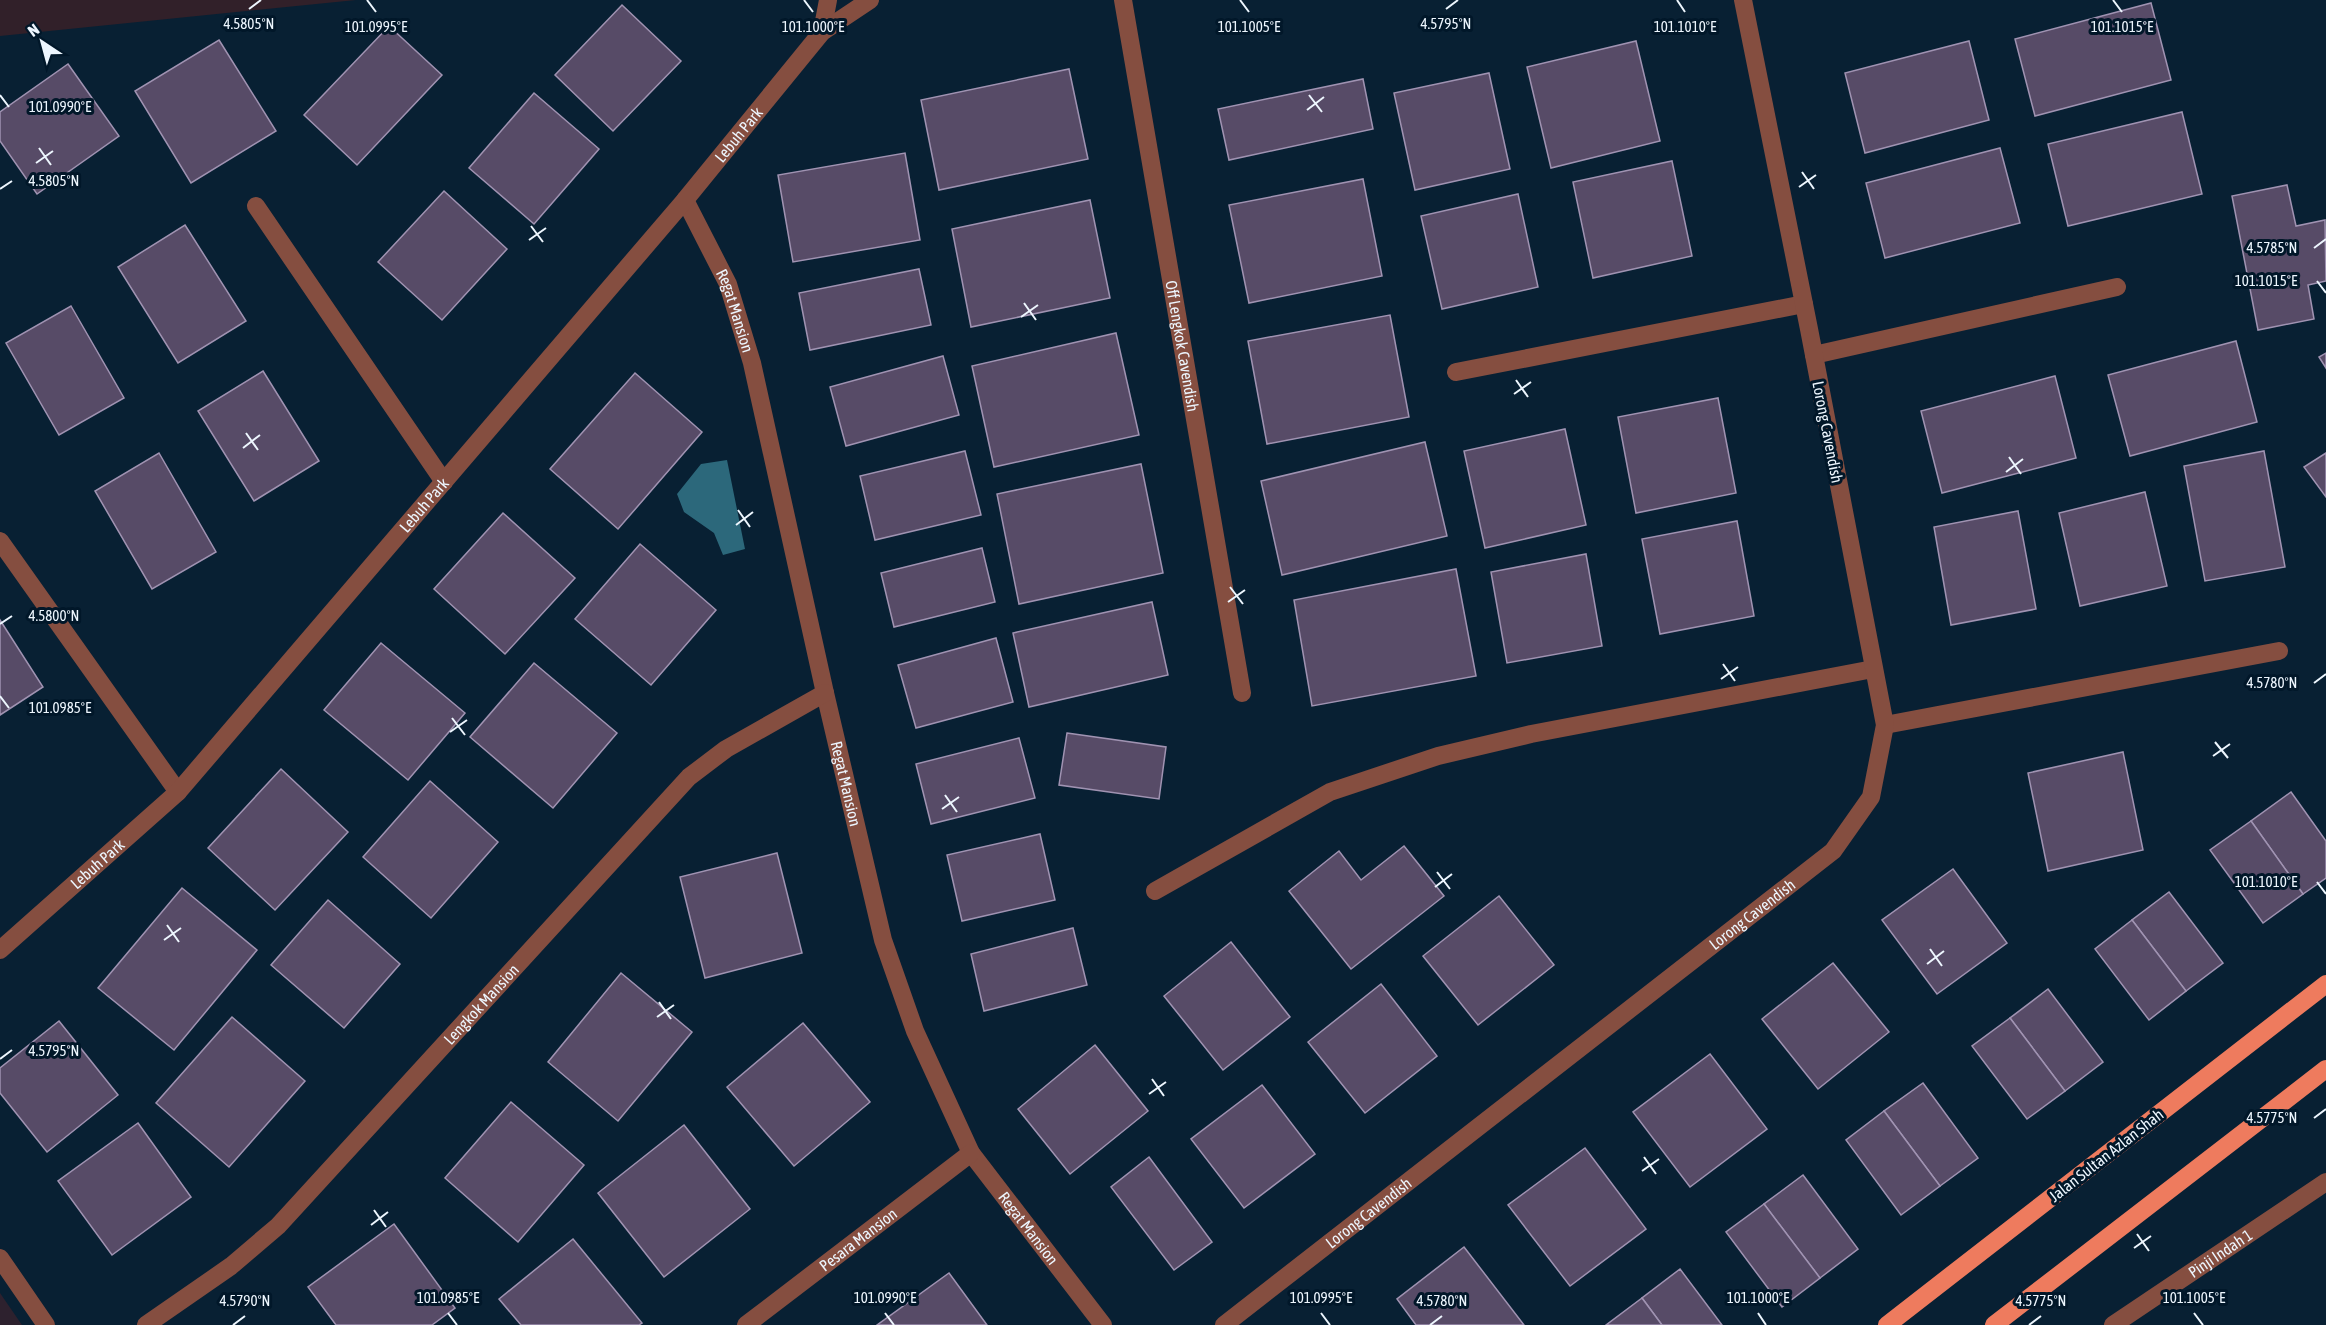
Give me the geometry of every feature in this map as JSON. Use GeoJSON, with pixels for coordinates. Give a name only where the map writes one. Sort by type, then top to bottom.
{"type":"FeatureCollection","features":[{"type":"Feature","properties":{"kind":"main road","name":"Jalan Sultan Azlan Shah"},"geometry":{"type":"LineString","coordinates":[[1887,1325],[2326,984]]}},
{"type":"Feature","properties":{"kind":"main road"},"geometry":{"type":"LineString","coordinates":[[1994,1325],[2326,1069]]}},
{"type":"Feature","properties":{"kind":"street"},"geometry":{"type":"LineString","coordinates":[[822,32],[828,0]]}},
{"type":"Feature","properties":{"kind":"street"},"geometry":{"type":"LineString","coordinates":[[822,32],[870,0]]}},
{"type":"Feature","properties":{"kind":"street","name":"Off Lengkok Cavendish"},"geometry":{"type":"LineString","coordinates":[[1123,0],[1242,693]]}},
{"type":"Feature","properties":{"kind":"street","name":"Lorong Cavendish"},"geometry":{"type":"LineString","coordinates":[[1224,1325],[1833,851],[1871,796],[1885,725],[1743,0]]}},
{"type":"Feature","properties":{"kind":"street","name":"Lebuh Park"},"geometry":{"type":"LineString","coordinates":[[0,950],[178,792],[685,200],[822,32]]}},
{"type":"Feature","properties":{"kind":"street","name":"Regat Mansion"},"geometry":{"type":"LineString","coordinates":[[685,200],[728,284],[752,363],[825,693],[883,940],[915,1031],[971,1153],[1102,1325]]}},
{"type":"Feature","properties":{"kind":"street"},"geometry":{"type":"LineString","coordinates":[[256,206],[444,482]]}},
{"type":"Feature","properties":{"kind":"street"},"geometry":{"type":"LineString","coordinates":[[1814,355],[2117,287]]}},
{"type":"Feature","properties":{"kind":"street"},"geometry":{"type":"LineString","coordinates":[[1456,372],[1804,304]]}},
{"type":"Feature","properties":{"kind":"street"},"geometry":{"type":"LineString","coordinates":[[1,544],[178,792]]}},
{"type":"Feature","properties":{"kind":"street"},"geometry":{"type":"LineString","coordinates":[[1885,725],[2279,651]]}},
{"type":"Feature","properties":{"kind":"street"},"geometry":{"type":"LineString","coordinates":[[1155,891],[1330,792],[1438,756],[1530,734],[1873,669]]}},
{"type":"Feature","properties":{"kind":"street","name":"Lengkok Mansion"},"geometry":{"type":"LineString","coordinates":[[146,1325],[231,1266],[278,1226],[688,777],[726,749],[825,693]]}},
{"type":"Feature","properties":{"kind":"street","name":"Pesara Mansion"},"geometry":{"type":"LineString","coordinates":[[746,1325],[971,1153]]}},
{"type":"Feature","properties":{"kind":"street","name":"Pinji Indah 1"},"geometry":{"type":"LineString","coordinates":[[2113,1325],[2326,1182]]}},
{"type":"Feature","properties":{"kind":"street"},"geometry":{"type":"LineString","coordinates":[[0,1258],[46,1325]]}},
{"type":"Feature","properties":{"kind":"shaded area"},"geometry":{"type":"Polygon","coordinates":[[[0,0],[356,0],[0,36],[0,0]]]}},
{"type":"Feature","properties":{"kind":"shaded area"},"geometry":{"type":"Polygon","coordinates":[[[0,1293],[22,1325],[0,1325],[0,1293]]]}},
{"type":"Feature","properties":{"kind":"water"},"geometry":{"type":"Polygon","coordinates":[[[727,460],[745,549],[723,555],[714,533],[684,512],[677,494],[701,464],[727,460]]]}},
{"type":"Feature","properties":{"kind":"building"},"geometry":{"type":"Polygon","coordinates":[[[2151,3],[2171,80],[2035,116],[2015,39],[2151,3]]]}},
{"type":"Feature","properties":{"kind":"building"},"geometry":{"type":"Polygon","coordinates":[[[622,5],[681,61],[613,131],[555,75],[622,5]]]}},
{"type":"Feature","properties":{"kind":"building"},"geometry":{"type":"Polygon","coordinates":[[[389,26],[442,75],[357,165],[304,115],[389,26]]]}},
{"type":"Feature","properties":{"kind":"building"},"geometry":{"type":"Polygon","coordinates":[[[219,40],[276,131],[191,183],[135,91],[219,40]]]}},
{"type":"Feature","properties":{"kind":"building"},"geometry":{"type":"Polygon","coordinates":[[[1636,41],[1660,141],[1551,168],[1527,67],[1636,41]]]}},
{"type":"Feature","properties":{"kind":"building"},"geometry":{"type":"Polygon","coordinates":[[[1969,41],[1989,120],[1865,153],[1845,73],[1969,41]]]}},
{"type":"Feature","properties":{"kind":"building"},"geometry":{"type":"Polygon","coordinates":[[[68,64],[119,136],[37,194],[0,141],[0,112],[68,64]]]}},
{"type":"Feature","properties":{"kind":"building"},"geometry":{"type":"Polygon","coordinates":[[[1069,69],[1088,159],[939,190],[921,100],[1069,69]]]}},
{"type":"Feature","properties":{"kind":"building"},"geometry":{"type":"Polygon","coordinates":[[[1489,73],[1510,169],[1415,190],[1394,93],[1489,73]]]}},
{"type":"Feature","properties":{"kind":"building"},"geometry":{"type":"Polygon","coordinates":[[[1363,79],[1373,129],[1229,160],[1218,109],[1363,79]]]}},
{"type":"Feature","properties":{"kind":"building"},"geometry":{"type":"Polygon","coordinates":[[[534,93],[599,149],[534,224],[469,168],[534,93]]]}},
{"type":"Feature","properties":{"kind":"building"},"geometry":{"type":"Polygon","coordinates":[[[2182,112],[2202,194],[2068,226],[2048,144],[2182,112]]]}},
{"type":"Feature","properties":{"kind":"building"},"geometry":{"type":"Polygon","coordinates":[[[2000,148],[2020,223],[1885,258],[1866,183],[2000,148]]]}},
{"type":"Feature","properties":{"kind":"building"},"geometry":{"type":"Polygon","coordinates":[[[905,153],[920,240],[793,262],[778,175],[905,153]]]}},
{"type":"Feature","properties":{"kind":"building"},"geometry":{"type":"Polygon","coordinates":[[[1672,161],[1692,256],[1593,278],[1573,182],[1672,161]]]}},
{"type":"Feature","properties":{"kind":"building"},"geometry":{"type":"Polygon","coordinates":[[[1363,179],[1382,276],[1249,303],[1229,205],[1363,179]]]}},
{"type":"Feature","properties":{"kind":"building"},"geometry":{"type":"Polygon","coordinates":[[[2287,185],[2296,226],[2325,220],[2326,281],[2308,285],[2314,319],[2258,330],[2232,196],[2287,185]]]}},
{"type":"Feature","properties":{"kind":"building"},"geometry":{"type":"Polygon","coordinates":[[[444,191],[507,249],[442,320],[378,262],[444,191]]]}},
{"type":"Feature","properties":{"kind":"building"},"geometry":{"type":"Polygon","coordinates":[[[1518,194],[1538,287],[1442,309],[1421,216],[1518,194]]]}},
{"type":"Feature","properties":{"kind":"building"},"geometry":{"type":"Polygon","coordinates":[[[1090,200],[1110,298],[971,327],[952,229],[1090,200]]]}},
{"type":"Feature","properties":{"kind":"building"},"geometry":{"type":"Polygon","coordinates":[[[185,225],[246,321],[178,363],[118,267],[185,225]]]}},
{"type":"Feature","properties":{"kind":"building"},"geometry":{"type":"Polygon","coordinates":[[[919,269],[931,325],[810,350],[799,293],[919,269]]]}},
{"type":"Feature","properties":{"kind":"building"},"geometry":{"type":"Polygon","coordinates":[[[71,306],[124,398],[59,435],[6,343],[71,306]]]}},
{"type":"Feature","properties":{"kind":"building"},"geometry":{"type":"Polygon","coordinates":[[[1390,315],[1409,417],[1267,444],[1248,341],[1390,315]]]}},
{"type":"Feature","properties":{"kind":"building"},"geometry":{"type":"Polygon","coordinates":[[[1116,333],[1139,435],[994,467],[972,366],[1116,333]]]}},
{"type":"Feature","properties":{"kind":"building"},"geometry":{"type":"Polygon","coordinates":[[[2236,341],[2257,422],[2130,456],[2108,375],[2236,341]]]}},
{"type":"Feature","properties":{"kind":"building"},"geometry":{"type":"Polygon","coordinates":[[[2326,353],[2326,368],[2319,357],[2326,353]]]}},
{"type":"Feature","properties":{"kind":"building"},"geometry":{"type":"Polygon","coordinates":[[[943,356],[959,415],[846,446],[830,387],[943,356]]]}},
{"type":"Feature","properties":{"kind":"building"},"geometry":{"type":"Polygon","coordinates":[[[263,371],[319,461],[254,501],[198,411],[263,371]]]}},
{"type":"Feature","properties":{"kind":"building"},"geometry":{"type":"Polygon","coordinates":[[[635,373],[702,432],[618,529],[550,469],[635,373]]]}},
{"type":"Feature","properties":{"kind":"building"},"geometry":{"type":"Polygon","coordinates":[[[2055,376],[2076,458],[1942,493],[1921,411],[2055,376]]]}},
{"type":"Feature","properties":{"kind":"building"},"geometry":{"type":"Polygon","coordinates":[[[1718,398],[1736,493],[1636,513],[1618,417],[1718,398]]]}},
{"type":"Feature","properties":{"kind":"building"},"geometry":{"type":"Polygon","coordinates":[[[1565,429],[1586,525],[1485,548],[1464,451],[1565,429]]]}},
{"type":"Feature","properties":{"kind":"building"},"geometry":{"type":"Polygon","coordinates":[[[1425,442],[1447,536],[1282,575],[1261,481],[1425,442]]]}},
{"type":"Feature","properties":{"kind":"building"},"geometry":{"type":"Polygon","coordinates":[[[965,451],[981,515],[875,540],[860,476],[965,451]]]}},
{"type":"Feature","properties":{"kind":"building"},"geometry":{"type":"Polygon","coordinates":[[[2264,451],[2285,567],[2205,581],[2184,466],[2264,451]]]}},
{"type":"Feature","properties":{"kind":"building"},"geometry":{"type":"Polygon","coordinates":[[[159,453],[216,552],[152,589],[95,491],[159,453]]]}},
{"type":"Feature","properties":{"kind":"building"},"geometry":{"type":"Polygon","coordinates":[[[2326,453],[2326,497],[2304,467],[2326,453]]]}},
{"type":"Feature","properties":{"kind":"building"},"geometry":{"type":"Polygon","coordinates":[[[1141,464],[1163,573],[1019,604],[997,494],[1141,464]]]}},
{"type":"Feature","properties":{"kind":"building"},"geometry":{"type":"Polygon","coordinates":[[[2145,492],[2167,586],[2080,606],[2059,513],[2145,492]]]}},
{"type":"Feature","properties":{"kind":"building"},"geometry":{"type":"Polygon","coordinates":[[[2018,511],[2036,609],[1951,625],[1934,527],[2018,511]]]}},
{"type":"Feature","properties":{"kind":"building"},"geometry":{"type":"Polygon","coordinates":[[[503,513],[575,578],[505,654],[434,589],[503,513]]]}},
{"type":"Feature","properties":{"kind":"building"},"geometry":{"type":"Polygon","coordinates":[[[1737,521],[1754,616],[1660,634],[1642,539],[1737,521]]]}},
{"type":"Feature","properties":{"kind":"building"},"geometry":{"type":"Polygon","coordinates":[[[640,544],[716,610],[651,685],[575,619],[640,544]]]}},
{"type":"Feature","properties":{"kind":"building"},"geometry":{"type":"Polygon","coordinates":[[[982,548],[995,602],[894,627],[881,573],[982,548]]]}},
{"type":"Feature","properties":{"kind":"building"},"geometry":{"type":"Polygon","coordinates":[[[1586,554],[1602,646],[1507,663],[1491,572],[1586,554]]]}},
{"type":"Feature","properties":{"kind":"building"},"geometry":{"type":"Polygon","coordinates":[[[1456,569],[1476,676],[1312,706],[1294,600],[1456,569]]]}},
{"type":"Feature","properties":{"kind":"building"},"geometry":{"type":"Polygon","coordinates":[[[1152,602],[1168,675],[1029,707],[1013,633],[1152,602]]]}},
{"type":"Feature","properties":{"kind":"building"},"geometry":{"type":"Polygon","coordinates":[[[0,620],[43,687],[0,715],[0,620]]]}},
{"type":"Feature","properties":{"kind":"building"},"geometry":{"type":"Polygon","coordinates":[[[996,638],[1013,702],[916,728],[898,665],[996,638]]]}},
{"type":"Feature","properties":{"kind":"building"},"geometry":{"type":"Polygon","coordinates":[[[381,643],[465,713],[408,780],[324,710],[381,643]]]}},
{"type":"Feature","properties":{"kind":"building"},"geometry":{"type":"Polygon","coordinates":[[[534,663],[617,733],[553,808],[470,737],[534,663]]]}},
{"type":"Feature","properties":{"kind":"building"},"geometry":{"type":"Polygon","coordinates":[[[1067,733],[1166,747],[1159,799],[1059,785],[1067,733]]]}},
{"type":"Feature","properties":{"kind":"building"},"geometry":{"type":"Polygon","coordinates":[[[1019,738],[1035,798],[931,824],[916,764],[1019,738]]]}},
{"type":"Feature","properties":{"kind":"building"},"geometry":{"type":"Polygon","coordinates":[[[2123,752],[2143,850],[2048,871],[2028,773],[2123,752]]]}},
{"type":"Feature","properties":{"kind":"building"},"geometry":{"type":"Polygon","coordinates":[[[281,769],[348,832],[275,910],[208,848],[281,769]]]}},
{"type":"Feature","properties":{"kind":"building"},"geometry":{"type":"Polygon","coordinates":[[[430,781],[498,842],[431,918],[363,857],[430,781]]]}},
{"type":"Feature","properties":{"kind":"building"},"geometry":{"type":"Polygon","coordinates":[[[2291,792],[2326,841],[2326,878],[2303,894],[2251,821],[2291,792]]]}},
{"type":"Feature","properties":{"kind":"building"},"geometry":{"type":"Polygon","coordinates":[[[2251,821],[2303,894],[2263,923],[2210,850],[2251,821]]]}},
{"type":"Feature","properties":{"kind":"building"},"geometry":{"type":"Polygon","coordinates":[[[1040,834],[1055,900],[962,921],[947,855],[1040,834]]]}},
{"type":"Feature","properties":{"kind":"building"},"geometry":{"type":"Polygon","coordinates":[[[1404,846],[1444,896],[1351,969],[1289,891],[1339,851],[1361,880],[1404,846]]]}},
{"type":"Feature","properties":{"kind":"building"},"geometry":{"type":"Polygon","coordinates":[[[777,853],[802,953],[705,978],[680,877],[777,853]]]}},
{"type":"Feature","properties":{"kind":"building"},"geometry":{"type":"Polygon","coordinates":[[[1953,869],[2007,943],[1937,994],[1882,920],[1953,869]]]}},
{"type":"Feature","properties":{"kind":"building"},"geometry":{"type":"Polygon","coordinates":[[[182,888],[257,950],[174,1050],[98,988],[182,888]]]}},
{"type":"Feature","properties":{"kind":"building"},"geometry":{"type":"Polygon","coordinates":[[[2169,892],[2223,963],[2186,991],[2132,920],[2169,892]]]}},
{"type":"Feature","properties":{"kind":"building"},"geometry":{"type":"Polygon","coordinates":[[[1499,896],[1554,965],[1478,1025],[1423,956],[1499,896]]]}},
{"type":"Feature","properties":{"kind":"building"},"geometry":{"type":"Polygon","coordinates":[[[328,900],[400,964],[344,1028],[271,965],[328,900]]]}},
{"type":"Feature","properties":{"kind":"building"},"geometry":{"type":"Polygon","coordinates":[[[2132,920],[2186,991],[2149,1020],[2095,949],[2132,920]]]}},
{"type":"Feature","properties":{"kind":"building"},"geometry":{"type":"Polygon","coordinates":[[[1073,928],[1087,985],[984,1011],[971,954],[1073,928]]]}},
{"type":"Feature","properties":{"kind":"building"},"geometry":{"type":"Polygon","coordinates":[[[1231,942],[1290,1017],[1223,1070],[1164,996],[1231,942]]]}},
{"type":"Feature","properties":{"kind":"building"},"geometry":{"type":"Polygon","coordinates":[[[1833,963],[1889,1032],[1818,1089],[1762,1019],[1833,963]]]}},
{"type":"Feature","properties":{"kind":"building"},"geometry":{"type":"Polygon","coordinates":[[[621,973],[692,1032],[618,1121],[548,1062],[621,973]]]}},
{"type":"Feature","properties":{"kind":"building"},"geometry":{"type":"Polygon","coordinates":[[[1381,984],[1437,1056],[1365,1113],[1308,1042],[1381,984]]]}},
{"type":"Feature","properties":{"kind":"building"},"geometry":{"type":"Polygon","coordinates":[[[2048,989],[2103,1062],[2065,1091],[2010,1018],[2048,989]]]}},
{"type":"Feature","properties":{"kind":"building"},"geometry":{"type":"Polygon","coordinates":[[[232,1017],[305,1081],[229,1167],[156,1103],[232,1017]]]}},
{"type":"Feature","properties":{"kind":"building"},"geometry":{"type":"Polygon","coordinates":[[[2010,1018],[2065,1091],[2027,1119],[1972,1046],[2010,1018]]]}},
{"type":"Feature","properties":{"kind":"building"},"geometry":{"type":"Polygon","coordinates":[[[59,1021],[118,1095],[47,1152],[0,1093],[0,1068],[59,1021]]]}},
{"type":"Feature","properties":{"kind":"building"},"geometry":{"type":"Polygon","coordinates":[[[803,1023],[870,1102],[794,1166],[727,1087],[803,1023]]]}},
{"type":"Feature","properties":{"kind":"building"},"geometry":{"type":"Polygon","coordinates":[[[1095,1045],[1148,1111],[1070,1174],[1018,1109],[1095,1045]]]}},
{"type":"Feature","properties":{"kind":"building"},"geometry":{"type":"Polygon","coordinates":[[[1710,1054],[1767,1129],[1690,1187],[1633,1112],[1710,1054]]]}},
{"type":"Feature","properties":{"kind":"building"},"geometry":{"type":"Polygon","coordinates":[[[1923,1083],[1978,1158],[1940,1186],[1884,1111],[1923,1083]]]}},
{"type":"Feature","properties":{"kind":"building"},"geometry":{"type":"Polygon","coordinates":[[[1262,1085],[1315,1154],[1244,1208],[1191,1139],[1262,1085]]]}},
{"type":"Feature","properties":{"kind":"building"},"geometry":{"type":"Polygon","coordinates":[[[511,1102],[584,1165],[518,1242],[445,1178],[511,1102]]]}},
{"type":"Feature","properties":{"kind":"building"},"geometry":{"type":"Polygon","coordinates":[[[1884,1111],[1940,1186],[1901,1215],[1846,1140],[1884,1111]]]}},
{"type":"Feature","properties":{"kind":"building"},"geometry":{"type":"Polygon","coordinates":[[[138,1123],[191,1197],[112,1255],[58,1181],[138,1123]]]}},
{"type":"Feature","properties":{"kind":"building"},"geometry":{"type":"Polygon","coordinates":[[[684,1125],[750,1209],[664,1277],[598,1193],[684,1125]]]}},
{"type":"Feature","properties":{"kind":"building"},"geometry":{"type":"Polygon","coordinates":[[[1585,1148],[1646,1229],[1570,1286],[1508,1205],[1585,1148]]]}},
{"type":"Feature","properties":{"kind":"building"},"geometry":{"type":"Polygon","coordinates":[[[1149,1157],[1212,1242],[1174,1270],[1111,1187],[1149,1157]]]}},
{"type":"Feature","properties":{"kind":"building"},"geometry":{"type":"Polygon","coordinates":[[[1803,1175],[1858,1249],[1820,1278],[1764,1204],[1803,1175]]]}},
{"type":"Feature","properties":{"kind":"building"},"geometry":{"type":"Polygon","coordinates":[[[1764,1204],[1820,1278],[1782,1307],[1726,1232],[1764,1204]]]}},
{"type":"Feature","properties":{"kind":"building"},"geometry":{"type":"Polygon","coordinates":[[[394,1224],[455,1308],[432,1325],[336,1325],[308,1287],[394,1224]]]}},
{"type":"Feature","properties":{"kind":"building"},"geometry":{"type":"Polygon","coordinates":[[[573,1239],[642,1323],[639,1325],[521,1325],[499,1299],[573,1239]]]}},
{"type":"Feature","properties":{"kind":"building"},"geometry":{"type":"Polygon","coordinates":[[[1464,1247],[1524,1325],[1416,1325],[1397,1299],[1464,1247]]]}},
{"type":"Feature","properties":{"kind":"building"},"geometry":{"type":"Polygon","coordinates":[[[1680,1269],[1722,1325],[1662,1325],[1642,1298],[1680,1269]]]}},
{"type":"Feature","properties":{"kind":"building"},"geometry":{"type":"Polygon","coordinates":[[[949,1273],[987,1325],[877,1325],[949,1273]]]}},
{"type":"Feature","properties":{"kind":"building"},"geometry":{"type":"Polygon","coordinates":[[[1642,1298],[1662,1325],[1606,1325],[1642,1298]]]}}]}
